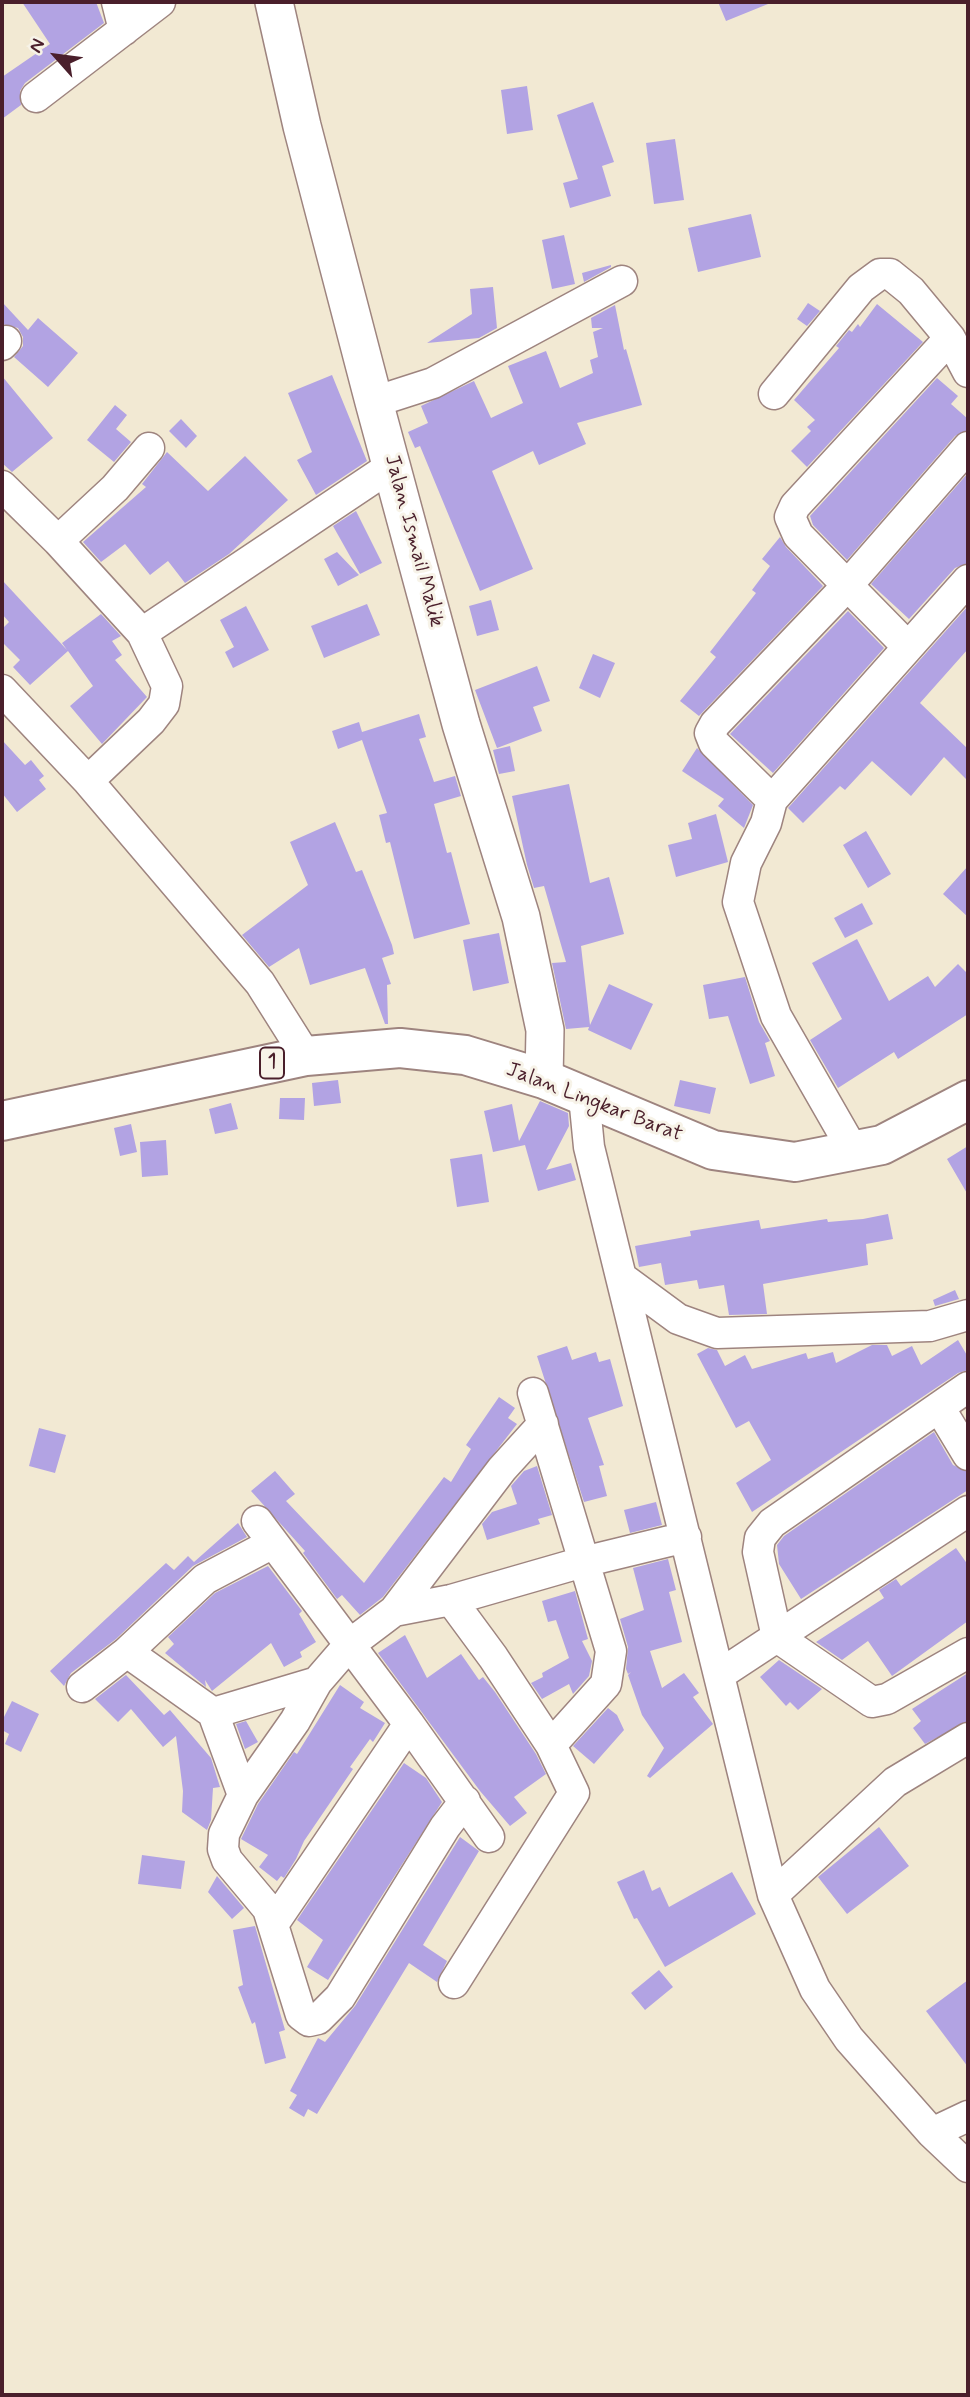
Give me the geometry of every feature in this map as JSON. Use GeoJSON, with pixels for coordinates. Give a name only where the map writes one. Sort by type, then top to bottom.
{"type":"FeatureCollection","features":[{"type":"Feature","properties":{"kind":"highway","name":"Jalan Lingkar Barat"},"geometry":{"type":"LineString","coordinates":[[2,1121],[306,1056],[400,1048],[465,1055],[544,1079],[713,1150],[795,1163],[882,1145],[968,1100]]}},
{"type":"Feature","properties":{"kind":"main road","name":"Jalan Ismail Malik"},"geometry":{"type":"LineString","coordinates":[[274,2],[302,126],[374,402],[461,724],[521,917],[545,1030],[544,1079]]}},
{"type":"Feature","properties":{"kind":"street"},"geometry":{"type":"LineString","coordinates":[[36,97],[120,16],[160,2]]}},
{"type":"Feature","properties":{"kind":"street"},"geometry":{"type":"LineString","coordinates":[[774,394],[861,288],[880,274],[890,274],[911,291],[950,338],[968,372]]}},
{"type":"Feature","properties":{"kind":"street"},"geometry":{"type":"LineString","coordinates":[[374,402],[433,383],[622,281]]}},
{"type":"Feature","properties":{"kind":"street"},"geometry":{"type":"LineString","coordinates":[[907,646],[846,587],[798,535],[790,522],[790,513],[950,338]]}},
{"type":"Feature","properties":{"kind":"street"},"geometry":{"type":"LineString","coordinates":[[772,800],[714,743],[711,729],[846,587],[968,447]]}},
{"type":"Feature","properties":{"kind":"street"},"geometry":{"type":"LineString","coordinates":[[58,541],[114,488],[149,448]]}},
{"type":"Feature","properties":{"kind":"street"},"geometry":{"type":"LineString","coordinates":[[142,633],[393,465]]}},
{"type":"Feature","properties":{"kind":"street"},"geometry":{"type":"LineString","coordinates":[[2,486],[58,541],[142,633],[167,686],[164,704],[88,781]]}},
{"type":"Feature","properties":{"kind":"street"},"geometry":{"type":"LineString","coordinates":[[854,1152],[776,1016],[738,902],[746,863],[766,823],[772,800],[968,580]]}},
{"type":"Feature","properties":{"kind":"street"},"geometry":{"type":"LineString","coordinates":[[2,690],[88,781],[260,983],[306,1056]]}},
{"type":"Feature","properties":{"kind":"street"},"geometry":{"type":"LineString","coordinates":[[584,1096],[589,1147],[773,1895],[792,1944],[849,2039],[932,2133],[968,2167]]}},
{"type":"Feature","properties":{"kind":"street"},"geometry":{"type":"LineString","coordinates":[[621,1277],[678,1319],[717,1333],[930,1326],[968,1315]]}},
{"type":"Feature","properties":{"kind":"street"},"geometry":{"type":"LineString","coordinates":[[968,1387],[784,1513],[764,1531],[758,1552],[777,1637],[872,1702],[887,1699],[968,1653]]}},
{"type":"Feature","properties":{"kind":"street"},"geometry":{"type":"LineString","coordinates":[[533,1393],[611,1651],[606,1684],[551,1745]]}},
{"type":"Feature","properties":{"kind":"street"},"geometry":{"type":"LineString","coordinates":[[939,1407],[968,1455]]}},
{"type":"Feature","properties":{"kind":"street"},"geometry":{"type":"LineString","coordinates":[[465,1801],[445,1827],[340,1997],[318,2019],[309,2021],[301,2015],[268,1909],[227,1860],[223,1849],[224,1833],[243,1795],[295,1721],[317,1682],[349,1645],[394,1611],[502,1469],[543,1424]]}},
{"type":"Feature","properties":{"kind":"street"},"geometry":{"type":"LineString","coordinates":[[719,1675],[968,1511]]}},
{"type":"Feature","properties":{"kind":"street"},"geometry":{"type":"LineString","coordinates":[[82,1687],[127,1652],[205,1579],[265,1532],[410,1724],[489,1837]]}},
{"type":"Feature","properties":{"kind":"street"},"geometry":{"type":"LineString","coordinates":[[394,1611],[451,1600],[583,1562],[686,1537]]}},
{"type":"Feature","properties":{"kind":"street"},"geometry":{"type":"LineString","coordinates":[[451,1600],[494,1657],[551,1745],[574,1793],[566,1811],[454,1983]]}},
{"type":"Feature","properties":{"kind":"street"},"geometry":{"type":"LineString","coordinates":[[127,1652],[213,1713],[243,1795]]}},
{"type":"Feature","properties":{"kind":"street"},"geometry":{"type":"LineString","coordinates":[[213,1713],[317,1682]]}},
{"type":"Feature","properties":{"kind":"street"},"geometry":{"type":"LineString","coordinates":[[274,1923],[410,1724]]}},
{"type":"Feature","properties":{"kind":"street"},"geometry":{"type":"LineString","coordinates":[[773,1895],[895,1782],[968,1738]]}},
{"type":"Feature","properties":{"kind":"street"},"geometry":{"type":"LineString","coordinates":[[932,2133],[968,2116]]}},
{"type":"Feature","properties":{"kind":"building"},"geometry":{"type":"Polygon","coordinates":[[[22,2],[96,2],[104,23],[25,83],[20,91],[21,105],[2,119],[2,77],[50,44],[22,2]]]}},
{"type":"Feature","properties":{"kind":"building"},"geometry":{"type":"Polygon","coordinates":[[[718,2],[773,2],[726,21],[718,2]]]}},
{"type":"Feature","properties":{"kind":"building"},"geometry":{"type":"Polygon","coordinates":[[[527,86],[533,130],[507,134],[501,90],[527,86]]]}},
{"type":"Feature","properties":{"kind":"building"},"geometry":{"type":"Polygon","coordinates":[[[593,102],[614,162],[602,166],[611,196],[570,208],[563,183],[578,179],[557,115],[593,102]]]}},
{"type":"Feature","properties":{"kind":"building"},"geometry":{"type":"Polygon","coordinates":[[[675,139],[684,200],[654,204],[646,143],[675,139]]]}},
{"type":"Feature","properties":{"kind":"building"},"geometry":{"type":"Polygon","coordinates":[[[751,214],[761,257],[698,272],[688,228],[751,214]]]}},
{"type":"Feature","properties":{"kind":"building"},"geometry":{"type":"Polygon","coordinates":[[[564,235],[575,284],[552,289],[542,240],[564,235]]]}},
{"type":"Feature","properties":{"kind":"building"},"geometry":{"type":"Polygon","coordinates":[[[611,267],[584,282],[582,273],[611,267]]]}},
{"type":"Feature","properties":{"kind":"building"},"geometry":{"type":"Polygon","coordinates":[[[493,287],[497,328],[479,338],[427,343],[472,314],[470,289],[493,287]]]}},
{"type":"Feature","properties":{"kind":"building"},"geometry":{"type":"Polygon","coordinates":[[[2,302],[28,330],[38,318],[78,353],[48,387],[14,357],[23,346],[23,337],[18,328],[2,324],[2,302]]]}},
{"type":"Feature","properties":{"kind":"building"},"geometry":{"type":"Polygon","coordinates":[[[808,303],[820,311],[807,326],[797,319],[808,303]]]}},
{"type":"Feature","properties":{"kind":"building"},"geometry":{"type":"Polygon","coordinates":[[[877,304],[923,342],[807,467],[791,451],[811,431],[807,427],[815,420],[794,400],[839,348],[836,346],[849,330],[852,332],[858,324],[860,327],[877,304]]]}},
{"type":"Feature","properties":{"kind":"building"},"geometry":{"type":"Polygon","coordinates":[[[615,305],[624,350],[626,349],[642,405],[577,423],[586,444],[539,465],[533,451],[492,471],[533,569],[480,591],[420,446],[415,448],[408,432],[428,423],[421,406],[474,381],[491,418],[523,403],[508,366],[546,351],[560,388],[593,373],[590,360],[598,357],[593,332],[603,328],[592,328],[591,318],[615,305]]]}},
{"type":"Feature","properties":{"kind":"building"},"geometry":{"type":"Polygon","coordinates":[[[332,375],[367,461],[316,495],[297,460],[312,452],[288,393],[332,375]]]}},
{"type":"Feature","properties":{"kind":"building"},"geometry":{"type":"Polygon","coordinates":[[[2,376],[53,438],[12,472],[2,463],[2,376]]]}},
{"type":"Feature","properties":{"kind":"building"},"geometry":{"type":"Polygon","coordinates":[[[937,378],[958,396],[951,404],[968,419],[968,430],[955,436],[847,560],[813,525],[810,516],[937,378]]]}},
{"type":"Feature","properties":{"kind":"building"},"geometry":{"type":"Polygon","coordinates":[[[115,405],[127,415],[116,429],[131,442],[114,462],[87,440],[115,405]]]}},
{"type":"Feature","properties":{"kind":"building"},"geometry":{"type":"Polygon","coordinates":[[[181,419],[197,436],[186,448],[169,431],[181,419]]]}},
{"type":"Feature","properties":{"kind":"building"},"geometry":{"type":"Polygon","coordinates":[[[167,452],[208,491],[245,456],[288,500],[229,554],[185,583],[168,561],[150,575],[125,544],[101,562],[83,542],[146,487],[142,484],[167,452]]]}},
{"type":"Feature","properties":{"kind":"building"},"geometry":{"type":"Polygon","coordinates":[[[968,473],[968,563],[955,568],[909,619],[871,584],[968,473]]]}},
{"type":"Feature","properties":{"kind":"building"},"geometry":{"type":"Polygon","coordinates":[[[356,511],[382,563],[360,574],[333,526],[356,511]]]}},
{"type":"Feature","properties":{"kind":"building"},"geometry":{"type":"Polygon","coordinates":[[[780,537],[823,586],[699,716],[680,701],[716,657],[710,652],[756,593],[752,590],[770,566],[762,559],[780,537]]]}},
{"type":"Feature","properties":{"kind":"building"},"geometry":{"type":"Polygon","coordinates":[[[337,552],[359,575],[338,586],[324,559],[337,552]]]}},
{"type":"Feature","properties":{"kind":"building"},"geometry":{"type":"Polygon","coordinates":[[[2,580],[67,650],[62,643],[101,614],[121,636],[112,641],[122,655],[115,660],[147,697],[102,744],[70,706],[93,686],[68,651],[30,685],[13,667],[20,660],[2,642],[2,629],[9,622],[2,614],[2,580]]]}},
{"type":"Feature","properties":{"kind":"building"},"geometry":{"type":"Polygon","coordinates":[[[491,600],[499,630],[477,636],[469,606],[491,600]]]}},
{"type":"Feature","properties":{"kind":"building"},"geometry":{"type":"Polygon","coordinates":[[[367,604],[380,635],[324,658],[311,626],[367,604]]]}},
{"type":"Feature","properties":{"kind":"building"},"geometry":{"type":"Polygon","coordinates":[[[246,606],[269,650],[233,668],[225,652],[234,647],[220,620],[246,606]]]}},
{"type":"Feature","properties":{"kind":"building"},"geometry":{"type":"Polygon","coordinates":[[[968,606],[968,649],[920,703],[968,749],[968,781],[944,757],[911,796],[872,761],[845,790],[840,786],[803,823],[788,808],[968,606]]]}},
{"type":"Feature","properties":{"kind":"building"},"geometry":{"type":"Polygon","coordinates":[[[848,611],[884,648],[773,773],[730,734],[848,611]]]}},
{"type":"Feature","properties":{"kind":"building"},"geometry":{"type":"Polygon","coordinates":[[[593,654],[615,663],[600,698],[579,688],[593,654]]]}},
{"type":"Feature","properties":{"kind":"building"},"geometry":{"type":"Polygon","coordinates":[[[537,666],[550,701],[533,707],[542,731],[497,748],[475,690],[537,666]]]}},
{"type":"Feature","properties":{"kind":"building"},"geometry":{"type":"Polygon","coordinates":[[[419,714],[426,737],[419,739],[434,782],[455,776],[461,796],[434,804],[447,853],[451,852],[470,924],[414,939],[390,842],[386,843],[379,815],[387,813],[362,740],[338,749],[332,731],[359,722],[362,732],[419,714]]]}},
{"type":"Feature","properties":{"kind":"building"},"geometry":{"type":"Polygon","coordinates":[[[2,740],[25,765],[31,760],[44,776],[39,780],[46,789],[17,812],[2,793],[2,740]]]}},
{"type":"Feature","properties":{"kind":"building"},"geometry":{"type":"Polygon","coordinates":[[[510,746],[515,771],[499,774],[493,750],[510,746]]]}},
{"type":"Feature","properties":{"kind":"building"},"geometry":{"type":"Polygon","coordinates":[[[697,748],[753,805],[744,828],[718,806],[724,799],[682,771],[697,748]]]}},
{"type":"Feature","properties":{"kind":"building"},"geometry":{"type":"Polygon","coordinates":[[[569,784],[590,883],[609,877],[624,934],[581,946],[590,1025],[609,984],[653,1004],[631,1050],[588,1030],[589,1027],[566,1029],[552,963],[566,962],[544,886],[534,888],[527,865],[512,796],[569,784]]]}},
{"type":"Feature","properties":{"kind":"building"},"geometry":{"type":"Polygon","coordinates":[[[716,814],[728,862],[676,877],[668,845],[692,839],[688,823],[716,814]]]}},
{"type":"Feature","properties":{"kind":"building"},"geometry":{"type":"Polygon","coordinates":[[[335,822],[356,872],[362,870],[392,945],[394,954],[382,958],[391,984],[387,985],[388,1024],[385,1024],[365,968],[310,985],[299,948],[269,967],[242,935],[308,885],[290,842],[335,822]]]}},
{"type":"Feature","properties":{"kind":"building"},"geometry":{"type":"Polygon","coordinates":[[[866,831],[891,874],[868,888],[843,845],[866,831]]]}},
{"type":"Feature","properties":{"kind":"building"},"geometry":{"type":"Polygon","coordinates":[[[968,866],[968,917],[943,894],[968,866]]]}},
{"type":"Feature","properties":{"kind":"building"},"geometry":{"type":"Polygon","coordinates":[[[862,903],[873,924],[845,938],[834,918],[862,903]]]}},
{"type":"Feature","properties":{"kind":"building"},"geometry":{"type":"Polygon","coordinates":[[[499,933],[509,983],[473,991],[463,940],[499,933]]]}},
{"type":"Feature","properties":{"kind":"building"},"geometry":{"type":"Polygon","coordinates":[[[857,939],[889,1001],[928,976],[935,987],[958,964],[968,974],[968,1014],[898,1059],[894,1052],[838,1088],[810,1040],[842,1019],[812,963],[857,939]]]}},
{"type":"Feature","properties":{"kind":"building"},"geometry":{"type":"Polygon","coordinates":[[[745,977],[759,1022],[770,1041],[765,1043],[775,1076],[750,1084],[728,1016],[709,1019],[703,985],[745,977]]]}},
{"type":"Feature","properties":{"kind":"building"},"geometry":{"type":"Polygon","coordinates":[[[338,1080],[341,1103],[314,1106],[312,1083],[338,1080]]]}},
{"type":"Feature","properties":{"kind":"building"},"geometry":{"type":"Polygon","coordinates":[[[680,1080],[716,1088],[710,1114],[674,1106],[680,1080]]]}},
{"type":"Feature","properties":{"kind":"building"},"geometry":{"type":"Polygon","coordinates":[[[280,1098],[305,1098],[304,1120],[279,1119],[280,1098]]]}},
{"type":"Feature","properties":{"kind":"building"},"geometry":{"type":"Polygon","coordinates":[[[540,1101],[568,1113],[569,1126],[546,1170],[571,1163],[576,1180],[538,1191],[525,1145],[493,1152],[484,1111],[512,1104],[519,1141],[540,1101]]]}},
{"type":"Feature","properties":{"kind":"building"},"geometry":{"type":"Polygon","coordinates":[[[231,1103],[238,1129],[215,1134],[209,1109],[231,1103]]]}},
{"type":"Feature","properties":{"kind":"building"},"geometry":{"type":"Polygon","coordinates":[[[131,1124],[137,1152],[120,1156],[114,1128],[131,1124]]]}},
{"type":"Feature","properties":{"kind":"building"},"geometry":{"type":"Polygon","coordinates":[[[166,1140],[168,1175],[142,1177],[140,1142],[166,1140]]]}},
{"type":"Feature","properties":{"kind":"building"},"geometry":{"type":"Polygon","coordinates":[[[968,1146],[968,1195],[947,1159],[968,1146]]]}},
{"type":"Feature","properties":{"kind":"building"},"geometry":{"type":"Polygon","coordinates":[[[482,1154],[489,1202],[457,1207],[450,1159],[482,1154]]]}},
{"type":"Feature","properties":{"kind":"building"},"geometry":{"type":"Polygon","coordinates":[[[888,1214],[893,1239],[866,1244],[868,1265],[763,1284],[767,1314],[729,1315],[724,1285],[699,1289],[697,1280],[665,1285],[661,1263],[639,1267],[635,1246],[691,1236],[690,1231],[759,1220],[761,1229],[827,1219],[828,1222],[888,1214]]]}},
{"type":"Feature","properties":{"kind":"building"},"geometry":{"type":"Polygon","coordinates":[[[955,1290],[959,1299],[935,1306],[933,1300],[955,1290]]]}},
{"type":"Feature","properties":{"kind":"building"},"geometry":{"type":"Polygon","coordinates":[[[958,1340],[968,1357],[968,1370],[958,1373],[752,1512],[736,1483],[771,1460],[749,1421],[736,1428],[697,1354],[708,1348],[717,1350],[725,1366],[745,1355],[752,1369],[806,1353],[808,1359],[833,1352],[836,1363],[872,1345],[887,1345],[892,1356],[912,1346],[921,1365],[958,1340]]]}},
{"type":"Feature","properties":{"kind":"building"},"geometry":{"type":"Polygon","coordinates":[[[567,1346],[572,1360],[596,1352],[599,1362],[610,1359],[623,1406],[588,1418],[604,1465],[599,1466],[607,1496],[584,1502],[537,1356],[567,1346]]]}},
{"type":"Feature","properties":{"kind":"building"},"geometry":{"type":"Polygon","coordinates":[[[499,1397],[515,1408],[508,1418],[517,1424],[383,1597],[360,1615],[342,1595],[337,1599],[303,1553],[305,1551],[251,1491],[275,1471],[295,1494],[286,1501],[364,1583],[444,1477],[451,1482],[471,1449],[466,1445],[499,1397]]]}},
{"type":"Feature","properties":{"kind":"building"},"geometry":{"type":"Polygon","coordinates":[[[39,1428],[66,1435],[55,1473],[29,1466],[39,1428]]]}},
{"type":"Feature","properties":{"kind":"building"},"geometry":{"type":"Polygon","coordinates":[[[934,1432],[953,1465],[968,1472],[968,1490],[801,1599],[779,1564],[777,1545],[784,1536],[934,1432]]]}},
{"type":"Feature","properties":{"kind":"building"},"geometry":{"type":"Polygon","coordinates":[[[537,1466],[552,1515],[538,1519],[540,1524],[487,1540],[482,1524],[492,1512],[517,1504],[511,1486],[524,1471],[537,1466]]]}},
{"type":"Feature","properties":{"kind":"building"},"geometry":{"type":"Polygon","coordinates":[[[656,1502],[662,1525],[630,1533],[624,1510],[656,1502]]]}},
{"type":"Feature","properties":{"kind":"building"},"geometry":{"type":"Polygon","coordinates":[[[238,1523],[247,1537],[193,1566],[116,1639],[71,1673],[64,1686],[50,1671],[166,1563],[174,1570],[188,1556],[194,1562],[238,1523]]]}},
{"type":"Feature","properties":{"kind":"building"},"geometry":{"type":"Polygon","coordinates":[[[956,1548],[968,1565],[968,1621],[892,1676],[868,1641],[842,1660],[816,1642],[884,1598],[879,1590],[896,1579],[901,1586],[956,1548]]]}},
{"type":"Feature","properties":{"kind":"building"},"geometry":{"type":"Polygon","coordinates":[[[668,1559],[676,1590],[669,1592],[682,1642],[650,1651],[662,1688],[684,1673],[699,1693],[693,1697],[713,1724],[650,1778],[647,1776],[664,1748],[642,1715],[628,1675],[631,1672],[628,1674],[626,1669],[628,1647],[620,1619],[644,1610],[633,1568],[668,1559]]]}},
{"type":"Feature","properties":{"kind":"building"},"geometry":{"type":"Polygon","coordinates":[[[268,1566],[302,1611],[299,1614],[316,1642],[300,1652],[302,1657],[284,1667],[271,1643],[212,1691],[205,1680],[206,1687],[165,1653],[174,1644],[168,1637],[215,1593],[268,1566]]]}},
{"type":"Feature","properties":{"kind":"building"},"geometry":{"type":"Polygon","coordinates":[[[575,1591],[588,1639],[582,1641],[592,1661],[589,1676],[573,1694],[569,1684],[542,1699],[531,1683],[543,1677],[542,1673],[569,1658],[556,1620],[548,1622],[542,1601],[575,1591]]]}},
{"type":"Feature","properties":{"kind":"building"},"geometry":{"type":"Polygon","coordinates":[[[405,1635],[427,1678],[461,1654],[479,1680],[483,1677],[495,1692],[536,1754],[546,1774],[514,1797],[527,1813],[510,1826],[480,1791],[378,1653],[405,1635]]]}},
{"type":"Feature","properties":{"kind":"building"},"geometry":{"type":"Polygon","coordinates":[[[779,1660],[822,1689],[798,1710],[790,1702],[786,1706],[760,1677],[779,1660]]]}},
{"type":"Feature","properties":{"kind":"building"},"geometry":{"type":"Polygon","coordinates":[[[968,1673],[968,1721],[925,1744],[913,1728],[921,1721],[912,1709],[968,1673]]]}},
{"type":"Feature","properties":{"kind":"building"},"geometry":{"type":"Polygon","coordinates":[[[126,1675],[164,1715],[170,1710],[211,1758],[220,1787],[213,1788],[211,1820],[207,1830],[182,1812],[183,1791],[176,1736],[163,1747],[131,1709],[118,1722],[95,1699],[126,1675]]]}},
{"type":"Feature","properties":{"kind":"building"},"geometry":{"type":"Polygon","coordinates":[[[340,1685],[364,1702],[360,1708],[385,1723],[373,1742],[370,1739],[350,1767],[353,1769],[304,1841],[284,1878],[281,1876],[277,1881],[259,1867],[268,1855],[241,1839],[258,1804],[294,1752],[297,1754],[340,1685]]]}},
{"type":"Feature","properties":{"kind":"building"},"geometry":{"type":"Polygon","coordinates":[[[12,1701],[39,1714],[21,1752],[5,1744],[9,1734],[2,1730],[2,1721],[12,1701]]]}},
{"type":"Feature","properties":{"kind":"building"},"geometry":{"type":"Polygon","coordinates":[[[608,1708],[617,1715],[624,1730],[594,1764],[573,1746],[608,1708]]]}},
{"type":"Feature","properties":{"kind":"building"},"geometry":{"type":"Polygon","coordinates":[[[246,1721],[258,1742],[245,1749],[236,1724],[246,1721]]]}},
{"type":"Feature","properties":{"kind":"building"},"geometry":{"type":"Polygon","coordinates":[[[404,1763],[426,1778],[442,1802],[328,1980],[307,1967],[323,1940],[297,1920],[404,1763]]]}},
{"type":"Feature","properties":{"kind":"building"},"geometry":{"type":"Polygon","coordinates":[[[879,1827],[909,1866],[847,1914],[818,1877],[879,1827]]]}},
{"type":"Feature","properties":{"kind":"building"},"geometry":{"type":"Polygon","coordinates":[[[460,1837],[479,1851],[423,1945],[447,1961],[437,1982],[409,1963],[317,2114],[308,2109],[304,2117],[289,2108],[297,2095],[290,2091],[318,2038],[325,2042],[355,2006],[460,1837]]]}},
{"type":"Feature","properties":{"kind":"building"},"geometry":{"type":"Polygon","coordinates":[[[142,1855],[185,1861],[181,1889],[138,1884],[142,1855]]]}},
{"type":"Feature","properties":{"kind":"building"},"geometry":{"type":"Polygon","coordinates":[[[644,1870],[652,1891],[660,1887],[669,1907],[732,1872],[756,1914],[665,1967],[637,1918],[634,1919],[617,1882],[644,1870]]]}},
{"type":"Feature","properties":{"kind":"building"},"geometry":{"type":"Polygon","coordinates":[[[217,1876],[244,1908],[232,1919],[208,1892],[217,1876]]]}},
{"type":"Feature","properties":{"kind":"building"},"geometry":{"type":"Polygon","coordinates":[[[255,1926],[285,2030],[279,2032],[286,2058],[265,2064],[255,2022],[252,2024],[238,1987],[243,1985],[233,1930],[255,1926]]]}},
{"type":"Feature","properties":{"kind":"building"},"geometry":{"type":"Polygon","coordinates":[[[659,1970],[673,1987],[645,2010],[631,1993],[659,1970]]]}},
{"type":"Feature","properties":{"kind":"building"},"geometry":{"type":"Polygon","coordinates":[[[968,1980],[968,2067],[926,2011],[968,1980]]]}}]}
